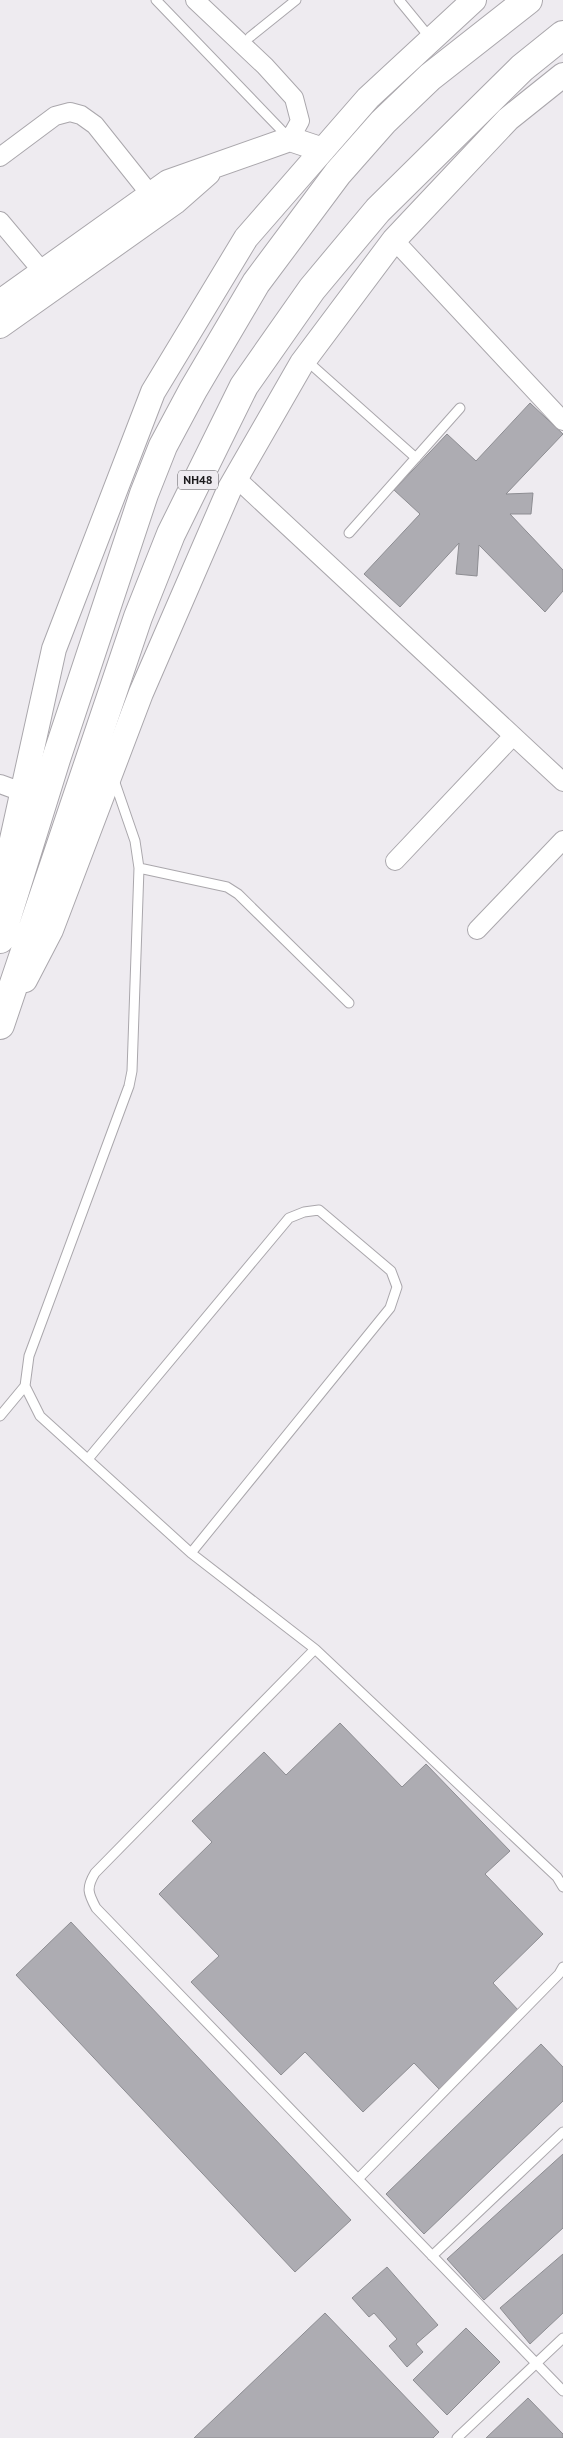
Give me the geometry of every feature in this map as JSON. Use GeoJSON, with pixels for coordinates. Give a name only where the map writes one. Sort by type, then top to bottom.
{"type":"FeatureCollection","features":[{"type":"Feature","properties":{"kind":"highway"},"geometry":{"type":"LineString","coordinates":[[0,939],[56,759],[144,494],[163,446],[193,390],[256,283],[338,173],[383,122],[430,77],[528,0]]}},
{"type":"Feature","properties":{"kind":"highway","name":"NH48"},"geometry":{"type":"LineString","coordinates":[[0,1025],[138,616],[171,534],[244,386],[312,289],[378,210],[522,68],[563,35]]}},
{"type":"Feature","properties":{"kind":"street"},"geometry":{"type":"LineString","coordinates":[[195,0],[266,66],[294,98],[300,121],[290,139]]}},
{"type":"Feature","properties":{"kind":"street"},"geometry":{"type":"LineString","coordinates":[[0,894],[54,648],[153,392],[246,238],[368,98],[474,0]]}},
{"type":"Feature","properties":{"kind":"street"},"geometry":{"type":"LineString","coordinates":[[0,1029],[51,930],[141,693],[236,478],[305,359],[394,240],[508,119],[563,75]]}},
{"type":"Feature","properties":{"kind":"street"},"geometry":{"type":"LineString","coordinates":[[0,157],[55,116],[70,112],[81,115],[95,124],[150,194]]}},
{"type":"Feature","properties":{"kind":"street"},"geometry":{"type":"LineString","coordinates":[[0,302],[168,182],[290,139],[323,150]]}},
{"type":"Feature","properties":{"kind":"street"},"geometry":{"type":"LineString","coordinates":[[0,326],[175,202],[217,165]]}},
{"type":"Feature","properties":{"kind":"street"},"geometry":{"type":"LineString","coordinates":[[0,221],[42,271]]}},
{"type":"Feature","properties":{"kind":"street"},"geometry":{"type":"LineString","coordinates":[[394,240],[563,421]]}},
{"type":"Feature","properties":{"kind":"street"},"geometry":{"type":"LineString","coordinates":[[236,478],[563,782]]}},
{"type":"Feature","properties":{"kind":"street"},"geometry":{"type":"LineString","coordinates":[[396,861],[513,736]]}},
{"type":"Feature","properties":{"kind":"street"},"geometry":{"type":"LineString","coordinates":[[0,784],[22,792]]}},
{"type":"Feature","properties":{"kind":"street"},"geometry":{"type":"LineString","coordinates":[[477,930],[563,840]]}},
{"type":"Feature","properties":{"kind":"lane"},"geometry":{"type":"LineString","coordinates":[[156,0],[290,139]]}},
{"type":"Feature","properties":{"kind":"lane"},"geometry":{"type":"LineString","coordinates":[[250,37],[296,0]]}},
{"type":"Feature","properties":{"kind":"lane"},"geometry":{"type":"LineString","coordinates":[[399,0],[431,40]]}},
{"type":"Feature","properties":{"kind":"lane"},"geometry":{"type":"LineString","coordinates":[[305,359],[416,458]]}},
{"type":"Feature","properties":{"kind":"lane"},"geometry":{"type":"LineString","coordinates":[[349,533],[460,408]]}},
{"type":"Feature","properties":{"kind":"lane"},"geometry":{"type":"LineString","coordinates":[[0,1416],[25,1386],[29,1356],[129,1086],[139,868],[135,841],[111,772]]}},
{"type":"Feature","properties":{"kind":"lane"},"geometry":{"type":"LineString","coordinates":[[139,868],[227,887],[238,894],[349,1003]]}},
{"type":"Feature","properties":{"kind":"lane"},"geometry":{"type":"LineString","coordinates":[[88,1459],[289,1218],[304,1212],[319,1210],[391,1271],[397,1287],[390,1308],[191,1553]]}},
{"type":"Feature","properties":{"kind":"lane"},"geometry":{"type":"LineString","coordinates":[[25,1386],[40,1416],[191,1553],[315,1648],[558,1877],[563,1887]]}},
{"type":"Feature","properties":{"kind":"lane"},"geometry":{"type":"LineString","coordinates":[[315,1648],[95,1873],[88,1884],[90,1895],[96,1908],[563,2391]]}},
{"type":"Feature","properties":{"kind":"lane"},"geometry":{"type":"LineString","coordinates":[[358,2179],[559,1974],[563,1967]]}},
{"type":"Feature","properties":{"kind":"lane"},"geometry":{"type":"LineString","coordinates":[[432,2256],[563,2132]]}},
{"type":"Feature","properties":{"kind":"lane"},"geometry":{"type":"LineString","coordinates":[[457,2438],[563,2338]]}},
{"type":"Feature","properties":{"kind":"building"},"geometry":{"type":"Polygon","coordinates":[[[530,403],[563,434],[506,494],[533,493],[531,514],[510,514],[563,570],[563,591],[545,612],[479,545],[477,576],[456,574],[459,543],[400,607],[364,574],[420,514],[394,490],[447,434],[476,461],[530,403]]]}},
{"type":"Feature","properties":{"kind":"building"},"geometry":{"type":"Polygon","coordinates":[[[340,1723],[402,1787],[426,1764],[510,1851],[485,1874],[543,1934],[493,1983],[519,2011],[439,2089],[414,2063],[363,2112],[305,2052],[281,2075],[191,1982],[219,1956],[159,1894],[212,1842],[192,1821],[264,1752],[286,1775],[340,1723]]]}},
{"type":"Feature","properties":{"kind":"building"},"geometry":{"type":"Polygon","coordinates":[[[71,1922],[351,2220],[295,2272],[16,1975],[71,1922]]]}},
{"type":"Feature","properties":{"kind":"building"},"geometry":{"type":"Polygon","coordinates":[[[541,2044],[563,2067],[563,2101],[424,2234],[386,2194],[541,2044]]]}},
{"type":"Feature","properties":{"kind":"building"},"geometry":{"type":"Polygon","coordinates":[[[563,2154],[563,2228],[484,2300],[447,2259],[563,2154]]]}},
{"type":"Feature","properties":{"kind":"building"},"geometry":{"type":"Polygon","coordinates":[[[563,2254],[563,2313],[530,2344],[500,2308],[563,2254]]]}},
{"type":"Feature","properties":{"kind":"building"},"geometry":{"type":"Polygon","coordinates":[[[387,2267],[438,2325],[416,2344],[423,2352],[407,2367],[389,2346],[397,2339],[374,2313],[369,2317],[352,2298],[387,2267]]]}},
{"type":"Feature","properties":{"kind":"building"},"geometry":{"type":"Polygon","coordinates":[[[325,2313],[439,2432],[433,2438],[194,2438],[325,2313]]]}},
{"type":"Feature","properties":{"kind":"building"},"geometry":{"type":"Polygon","coordinates":[[[466,2328],[500,2362],[447,2415],[413,2380],[466,2328]]]}},
{"type":"Feature","properties":{"kind":"building"},"geometry":{"type":"Polygon","coordinates":[[[528,2398],[563,2434],[563,2438],[486,2438],[528,2398]]]}}]}
